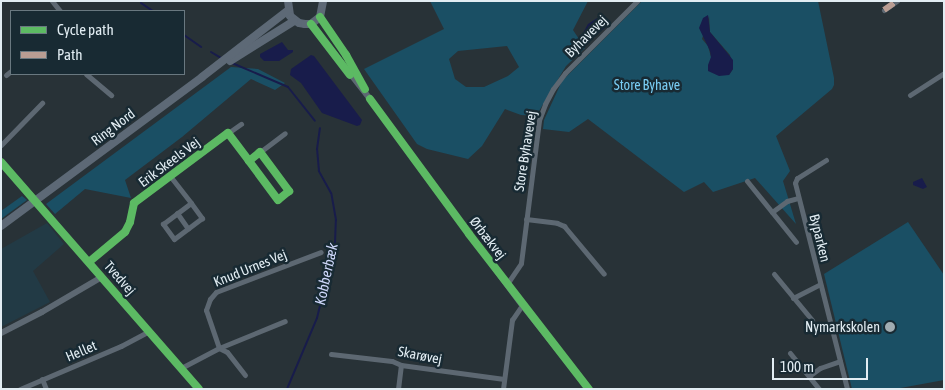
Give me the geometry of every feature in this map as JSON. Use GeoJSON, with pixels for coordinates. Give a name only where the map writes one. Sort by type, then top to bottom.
{"type":"FeatureCollection","features":[{"type":"Feature","properties":{"kind":"main road"},"geometry":{"type":"LineString","coordinates":[[288,1],[287,11],[294,21],[305,24],[311,24],[320,17],[323,1]]}},
{"type":"Feature","properties":{"kind":"main road","name":"Ring Nord"},"geometry":{"type":"LineString","coordinates":[[1,226],[202,77],[287,11]]}},
{"type":"Feature","properties":{"kind":"main road","name":"Ring Nord"},"geometry":{"type":"LineString","coordinates":[[202,77],[294,21]]}},
{"type":"Feature","properties":{"kind":"main road","name":"Ring Nord"},"geometry":{"type":"LineString","coordinates":[[1,230],[40,198]]}},
{"type":"Feature","properties":{"kind":"street","name":"Byhavevej"},"geometry":{"type":"LineString","coordinates":[[553,88],[565,73],[636,1]]}},
{"type":"Feature","properties":{"kind":"street"},"geometry":{"type":"LineString","coordinates":[[884,10],[897,1]]}},
{"type":"Feature","properties":{"kind":"street","name":"Ørbækvej"},"geometry":{"type":"LineString","coordinates":[[320,17],[346,55],[370,99]]}},
{"type":"Feature","properties":{"kind":"street","name":"Ørbækvej"},"geometry":{"type":"LineString","coordinates":[[311,24],[370,99],[522,305],[589,389]]}},
{"type":"Feature","properties":{"kind":"street"},"geometry":{"type":"LineString","coordinates":[[6,75],[10,72]]}},
{"type":"Feature","properties":{"kind":"street"},"geometry":{"type":"LineString","coordinates":[[910,95],[944,73]]}},
{"type":"Feature","properties":{"kind":"street"},"geometry":{"type":"LineString","coordinates":[[90,75],[111,94]]}},
{"type":"Feature","properties":{"kind":"street","name":"Store Byhavevej"},"geometry":{"type":"LineString","coordinates":[[507,284],[521,263],[539,120],[553,88]]}},
{"type":"Feature","properties":{"kind":"street"},"geometry":{"type":"LineString","coordinates":[[1,145],[42,103]]}},
{"type":"Feature","properties":{"kind":"street","name":"Erik Skeels Vej"},"geometry":{"type":"LineString","coordinates":[[89,262],[124,232],[130,222],[134,203],[240,124]]}},
{"type":"Feature","properties":{"kind":"street"},"geometry":{"type":"LineString","coordinates":[[228,133],[278,200],[289,191],[260,152]]}},
{"type":"Feature","properties":{"kind":"street"},"geometry":{"type":"LineString","coordinates":[[248,161],[286,133]]}},
{"type":"Feature","properties":{"kind":"street","name":"Byparken"},"geometry":{"type":"LineString","coordinates":[[826,160],[797,178],[795,184],[847,389]]}},
{"type":"Feature","properties":{"kind":"street","name":"Tvedvej"},"geometry":{"type":"LineString","coordinates":[[1,162],[199,389]]}},
{"type":"Feature","properties":{"kind":"street","name":"Erik Skeels Vej"},"geometry":{"type":"LineString","coordinates":[[170,176],[202,218],[188,229]]}},
{"type":"Feature","properties":{"kind":"street","name":"Byparken"},"geometry":{"type":"LineString","coordinates":[[748,181],[796,242]]}},
{"type":"Feature","properties":{"kind":"street","name":"Byparken"},"geometry":{"type":"LineString","coordinates":[[772,212],[787,201],[798,198]]}},
{"type":"Feature","properties":{"kind":"street"},"geometry":{"type":"LineString","coordinates":[[177,213],[188,229],[174,239],[163,224],[177,213],[191,203]]}},
{"type":"Feature","properties":{"kind":"street"},"geometry":{"type":"LineString","coordinates":[[526,220],[558,222],[564,226],[604,274]]}},
{"type":"Feature","properties":{"kind":"street","name":"Knud Urnes Vej"},"geometry":{"type":"LineString","coordinates":[[245,375],[228,352],[219,348],[206,310],[210,299],[216,292],[321,252]]}},
{"type":"Feature","properties":{"kind":"street"},"geometry":{"type":"LineString","coordinates":[[774,274],[812,320]]}},
{"type":"Feature","properties":{"kind":"street","name":"Tvedvej"},"geometry":{"type":"LineString","coordinates":[[1,333],[42,312],[102,277]]}},
{"type":"Feature","properties":{"kind":"street","name":"Byparken"},"geometry":{"type":"LineString","coordinates":[[794,298],[820,284]]}},
{"type":"Feature","properties":{"kind":"street"},"geometry":{"type":"LineString","coordinates":[[503,389],[512,320],[522,305]]}},
{"type":"Feature","properties":{"kind":"street"},"geometry":{"type":"LineString","coordinates":[[181,368],[219,348],[285,321]]}},
{"type":"Feature","properties":{"kind":"street","name":"Hellet"},"geometry":{"type":"LineString","coordinates":[[20,389],[121,346],[148,331]]}},
{"type":"Feature","properties":{"kind":"street"},"geometry":{"type":"LineString","coordinates":[[790,353],[819,389]]}},
{"type":"Feature","properties":{"kind":"street","name":"Skarøvej"},"geometry":{"type":"LineString","coordinates":[[331,354],[392,361],[401,365],[504,380]]}},
{"type":"Feature","properties":{"kind":"street"},"geometry":{"type":"LineString","coordinates":[[809,376],[820,368],[840,361]]}},
{"type":"Feature","properties":{"kind":"street"},"geometry":{"type":"LineString","coordinates":[[398,389],[401,365]]}},
{"type":"Feature","properties":{"kind":"street"},"geometry":{"type":"LineString","coordinates":[[42,379],[46,389]]}},
{"type":"Feature","properties":{"kind":"shaded area"},"geometry":{"type":"Polygon","coordinates":[[[602,15],[607,19],[607,26],[593,38],[585,38],[583,33],[588,24],[602,15]]]}},
{"type":"Feature","properties":{"kind":"shaded area"},"geometry":{"type":"Polygon","coordinates":[[[708,15],[710,32],[733,60],[733,69],[729,75],[719,76],[708,71],[711,57],[710,51],[699,28],[703,18],[708,15]]]}},
{"type":"Feature","properties":{"kind":"shaded area"},"geometry":{"type":"Polygon","coordinates":[[[282,42],[288,50],[293,50],[293,52],[279,61],[264,61],[260,57],[260,54],[282,42]]]}},
{"type":"Feature","properties":{"kind":"shaded area"},"geometry":{"type":"Polygon","coordinates":[[[311,55],[314,56],[362,120],[360,125],[357,126],[322,113],[301,83],[290,75],[291,69],[311,55]]]}},
{"type":"Feature","properties":{"kind":"shaded area"},"geometry":{"type":"Polygon","coordinates":[[[922,178],[927,187],[923,189],[913,185],[913,182],[922,178]]]}},
{"type":"Feature","properties":{"kind":"shaded area"},"geometry":{"type":"Polygon","coordinates":[[[47,223],[64,244],[33,271],[50,302],[1,327],[1,249],[47,223]]]}},
{"type":"Feature","properties":{"kind":"green space"},"geometry":{"type":"Polygon","coordinates":[[[430,1],[588,1],[573,30],[585,48],[566,66],[536,116],[521,115],[505,109],[482,146],[468,159],[427,149],[417,144],[364,69],[444,29],[430,1]],[[507,46],[458,51],[449,59],[455,79],[466,87],[484,87],[508,76],[519,67],[507,46]]]}},
{"type":"Feature","properties":{"kind":"green space","name":"Store Byhave"},"geometry":{"type":"Polygon","coordinates":[[[642,1],[818,1],[834,85],[832,89],[776,136],[790,171],[783,181],[796,224],[755,178],[713,192],[704,182],[684,192],[588,119],[569,132],[543,129],[544,120],[562,81],[642,1]],[[709,16],[702,39],[708,46],[711,57],[729,75],[733,69],[730,55],[710,32],[709,16]]]}},
{"type":"Feature","properties":{"kind":"green space"},"geometry":{"type":"Polygon","coordinates":[[[231,67],[258,69],[285,83],[275,90],[251,79],[182,137],[125,180],[131,198],[85,189],[55,214],[46,204],[231,67]]]}},
{"type":"Feature","properties":{"kind":"green space"},"geometry":{"type":"Polygon","coordinates":[[[22,196],[27,200],[1,219],[1,211],[22,196]]]}},
{"type":"Feature","properties":{"kind":"green space","name":"Nymarkskolen"},"geometry":{"type":"Polygon","coordinates":[[[908,222],[944,275],[944,380],[895,389],[852,389],[824,274],[908,222]]]}},
{"type":"Feature","properties":{"kind":"waterway","name":"Kobberbæk"},"geometry":{"type":"LineString","coordinates":[[141,3],[152,10]]}},
{"type":"Feature","properties":{"kind":"waterway","name":"Kobberbæk"},"geometry":{"type":"LineString","coordinates":[[185,36],[201,47]]}},
{"type":"Feature","properties":{"kind":"waterway","name":"Kobberbæk"},"geometry":{"type":"LineString","coordinates":[[211,52],[221,58]]}},
{"type":"Feature","properties":{"kind":"waterway","name":"Kobberbæk"},"geometry":{"type":"LineString","coordinates":[[232,63],[288,87],[315,121]]}},
{"type":"Feature","properties":{"kind":"waterway","name":"Kobberbæk"},"geometry":{"type":"LineString","coordinates":[[287,389],[317,318],[335,244],[336,220],[331,193],[319,171],[317,149],[320,128]]}},
{"type":"Feature","properties":{"kind":"marked path"},"geometry":{"type":"LineString","coordinates":[[884,10],[897,1]]}},
{"type":"Feature","properties":{"kind":"cycle path"},"geometry":{"type":"LineString","coordinates":[[320,17],[346,55],[365,89]]}},
{"type":"Feature","properties":{"kind":"cycle path"},"geometry":{"type":"LineString","coordinates":[[311,24],[350,75]]}},
{"type":"Feature","properties":{"kind":"cycle path"},"geometry":{"type":"LineString","coordinates":[[370,99],[469,234],[589,389]]}},
{"type":"Feature","properties":{"kind":"cycle path"},"geometry":{"type":"LineString","coordinates":[[89,262],[125,232],[130,222],[134,203],[228,133],[249,161],[260,152],[289,191],[278,200],[249,161]]}},
{"type":"Feature","properties":{"kind":"cycle path"},"geometry":{"type":"LineString","coordinates":[[1,162],[199,389]]}},
{"type":"Feature","properties":{"kind":"place","name":"Nymarkskolen"},"geometry":{"type":"Point","coordinates":[890,327]}}]}
